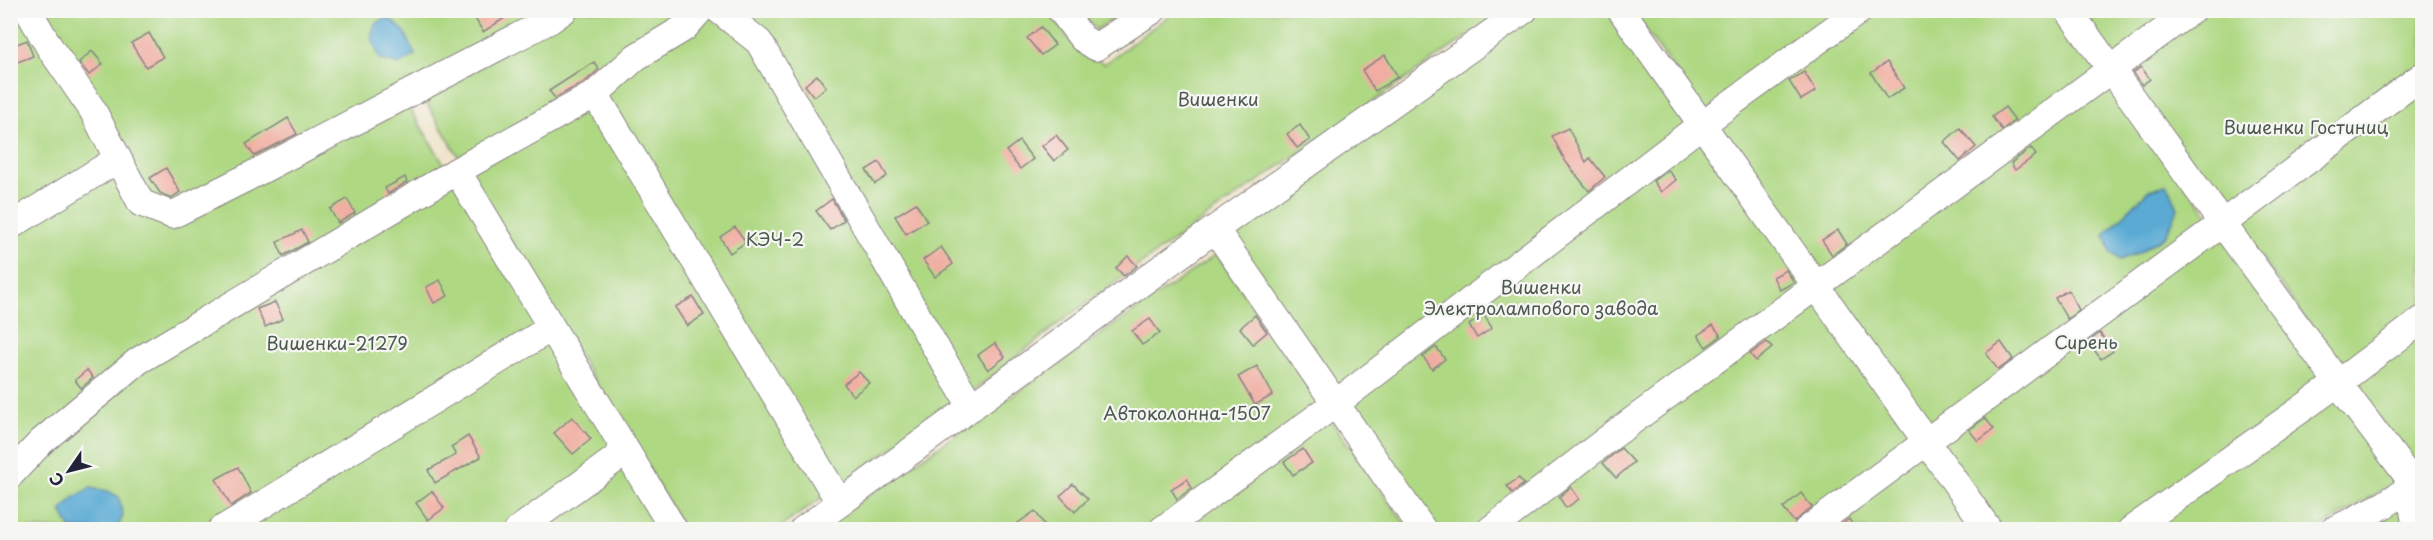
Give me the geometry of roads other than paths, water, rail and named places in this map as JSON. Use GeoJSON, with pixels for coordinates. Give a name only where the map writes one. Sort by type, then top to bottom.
{"type":"FeatureCollection","features":[{"type":"Feature","properties":{"kind":"street"},"geometry":{"type":"LineString","coordinates":[[28,10],[50,48],[92,109],[141,203],[172,215],[550,20],[564,10]]}},
{"type":"Feature","properties":{"kind":"street"},"geometry":{"type":"LineString","coordinates":[[10,475],[41,442],[138,361],[457,171],[595,94],[636,57],[684,28],[700,10]]}},
{"type":"Feature","properties":{"kind":"street"},"geometry":{"type":"LineString","coordinates":[[719,10],[759,42],[972,407]]}},
{"type":"Feature","properties":{"kind":"street"},"geometry":{"type":"LineString","coordinates":[[1061,10],[1082,38],[1096,47],[1154,10]]}},
{"type":"Feature","properties":{"kind":"street"},"geometry":{"type":"LineString","coordinates":[[803,530],[1215,229],[1524,10]]}},
{"type":"Feature","properties":{"kind":"street"},"geometry":{"type":"LineString","coordinates":[[1621,10],[1989,530]]}},
{"type":"Feature","properties":{"kind":"street"},"geometry":{"type":"LineString","coordinates":[[1162,530],[1335,404],[1701,125],[1860,10]]}},
{"type":"Feature","properties":{"kind":"street"},"geometry":{"type":"LineString","coordinates":[[2068,10],[2338,383],[2407,475],[2416,483],[2417,530]]}},
{"type":"Feature","properties":{"kind":"street"},"geometry":{"type":"LineString","coordinates":[[1490,530],[1609,438],[2192,10]]}},
{"type":"Feature","properties":{"kind":"street"},"geometry":{"type":"LineString","coordinates":[[1807,530],[2422,76]]}},
{"type":"Feature","properties":{"kind":"street"},"geometry":{"type":"LineString","coordinates":[[595,94],[840,503]]}},
{"type":"Feature","properties":{"kind":"street"},"geometry":{"type":"LineString","coordinates":[[10,226],[118,159]]}},
{"type":"Feature","properties":{"kind":"street"},"geometry":{"type":"LineString","coordinates":[[457,171],[674,530]]}},
{"type":"Feature","properties":{"kind":"street"},"geometry":{"type":"LineString","coordinates":[[1215,229],[1423,530]]}},
{"type":"Feature","properties":{"kind":"street"},"geometry":{"type":"LineString","coordinates":[[2131,530],[2338,383],[2422,320]]}},
{"type":"Feature","properties":{"kind":"street"},"geometry":{"type":"LineString","coordinates":[[221,530],[551,328]]}},
{"type":"Feature","properties":{"kind":"street"},"geometry":{"type":"LineString","coordinates":[[518,530],[625,452]]}},
{"type":"Feature","properties":{"kind":"street"},"geometry":{"type":"LineString","coordinates":[[2334,530],[2384,505],[2416,483]]}},
{"type":"Feature","properties":{"kind":"water"},"geometry":{"type":"Polygon","coordinates":[[[388,17],[405,32],[415,55],[399,65],[380,59],[371,36],[375,24],[388,17]]]}},
{"type":"Feature","properties":{"kind":"water"},"geometry":{"type":"Polygon","coordinates":[[[2166,185],[2178,209],[2166,235],[2140,252],[2120,260],[2110,252],[2105,234],[2149,190],[2166,185]]]}},
{"type":"Feature","properties":{"kind":"water"},"geometry":{"type":"Polygon","coordinates":[[[90,488],[108,491],[119,497],[123,516],[117,529],[71,529],[61,511],[72,499],[90,488]]]}},
{"type":"Feature","properties":{"kind":"park label","name":"Вишенки"},"geometry":{"type":"Point","coordinates":[1218,100]}},
{"type":"Feature","properties":{"kind":"park label","name":"Вишенки Гостиниц"},"geometry":{"type":"Point","coordinates":[2306,128]}},
{"type":"Feature","properties":{"kind":"park label","name":"КЭЧ-2"},"geometry":{"type":"Point","coordinates":[775,240]}},
{"type":"Feature","properties":{"kind":"park label","name":"Вишенки Электролампового завода"},"geometry":{"type":"Point","coordinates":[1541,298]}},
{"type":"Feature","properties":{"kind":"park label","name":"Сирень"},"geometry":{"type":"Point","coordinates":[2086,343]}},
{"type":"Feature","properties":{"kind":"park label","name":"Вишенки-21279"},"geometry":{"type":"Point","coordinates":[337,344]}},
{"type":"Feature","properties":{"kind":"park label","name":"Автоколонна-1507"},"geometry":{"type":"Point","coordinates":[1187,414]}}]}
